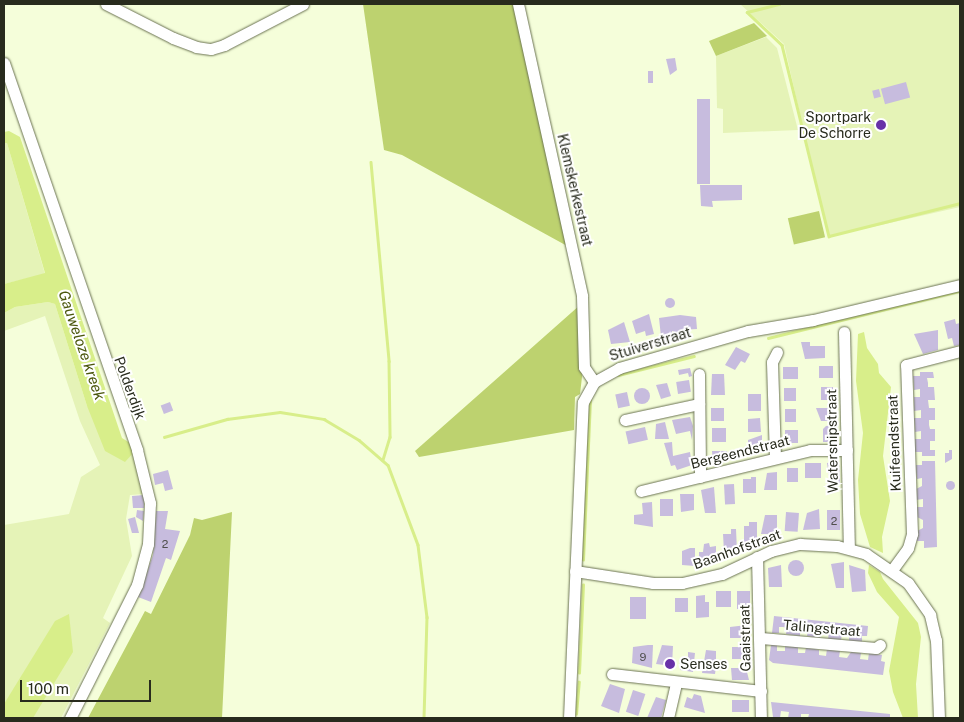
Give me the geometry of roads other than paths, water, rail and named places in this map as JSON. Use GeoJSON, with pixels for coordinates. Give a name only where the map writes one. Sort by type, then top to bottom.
{"type":"FeatureCollection","features":[{"type":"Feature","properties":{"kind":"street"},"geometry":{"type":"LineString","coordinates":[[106,4],[173,38],[196,47],[210,49],[224,45],[303,4]]}},
{"type":"Feature","properties":{"kind":"street","name":"Klemskerkestraat"},"geometry":{"type":"LineString","coordinates":[[518,4],[582,296],[584,367],[594,382]]}},
{"type":"Feature","properties":{"kind":"street","name":"Polderdijk"},"geometry":{"type":"LineString","coordinates":[[4,63],[140,462],[150,503],[146,554],[137,585],[70,718]]}},
{"type":"Feature","properties":{"kind":"street","name":"Stuiverstraat"},"geometry":{"type":"LineString","coordinates":[[594,382],[618,368],[748,331],[813,320],[960,285]]}},
{"type":"Feature","properties":{"kind":"street","name":"Watersnipstraat"},"geometry":{"type":"LineString","coordinates":[[844,332],[849,548]]}},
{"type":"Feature","properties":{"kind":"street","name":"Kuifeendstraat"},"geometry":{"type":"LineString","coordinates":[[892,570],[908,548],[912,534],[906,365],[960,351]]}},
{"type":"Feature","properties":{"kind":"street"},"geometry":{"type":"LineString","coordinates":[[775,458],[772,362],[777,352]]}},
{"type":"Feature","properties":{"kind":"street"},"geometry":{"type":"LineString","coordinates":[[699,374],[700,478]]}},
{"type":"Feature","properties":{"kind":"street"},"geometry":{"type":"LineString","coordinates":[[569,718],[583,402],[594,382]]}},
{"type":"Feature","properties":{"kind":"street"},"geometry":{"type":"LineString","coordinates":[[625,420],[699,404]]}},
{"type":"Feature","properties":{"kind":"street","name":"Bergeendstraat"},"geometry":{"type":"LineString","coordinates":[[641,491],[810,450],[847,450]]}},
{"type":"Feature","properties":{"kind":"street","name":"Baanhofstraat"},"geometry":{"type":"LineString","coordinates":[[575,572],[653,583],[682,583],[722,574],[757,557],[800,544],[849,548],[892,570],[915,592],[932,622],[937,649],[939,718]]}},
{"type":"Feature","properties":{"kind":"street","name":"Gaaistraat"},"geometry":{"type":"LineString","coordinates":[[757,557],[762,718]]}},
{"type":"Feature","properties":{"kind":"street","name":"Talingstraat"},"geometry":{"type":"LineString","coordinates":[[761,638],[876,648],[880,645]]}},
{"type":"Feature","properties":{"kind":"street"},"geometry":{"type":"LineString","coordinates":[[612,674],[676,683],[761,691]]}},
{"type":"Feature","properties":{"kind":"street"},"geometry":{"type":"LineString","coordinates":[[668,718],[676,683]]}},
{"type":"Feature","properties":{"kind":"water"},"geometry":{"type":"Polygon","coordinates":[[[9,131],[20,137],[122,438],[130,443],[134,452],[125,462],[105,451],[87,406],[55,304],[48,302],[15,307],[4,313],[4,284],[45,273],[7,143],[4,143],[4,132],[9,131]]]}},
{"type":"Feature","properties":{"kind":"water"},"geometry":{"type":"Polygon","coordinates":[[[864,332],[867,348],[878,364],[879,373],[891,387],[883,456],[890,501],[882,537],[883,553],[870,547],[860,514],[858,480],[863,433],[856,381],[858,334],[864,332]]]}},
{"type":"Feature","properties":{"kind":"water"},"geometry":{"type":"Polygon","coordinates":[[[869,565],[880,572],[883,579],[918,623],[921,637],[916,684],[918,718],[903,718],[893,692],[889,671],[899,617],[877,592],[868,573],[869,565]]]}},
{"type":"Feature","properties":{"kind":"water"},"geometry":{"type":"Polygon","coordinates":[[[69,614],[73,652],[33,718],[4,718],[4,704],[55,621],[69,614]]]}},
{"type":"Feature","properties":{"kind":"waterway"},"geometry":{"type":"LineString","coordinates":[[747,12],[779,4]]}},
{"type":"Feature","properties":{"kind":"waterway"},"geometry":{"type":"LineString","coordinates":[[747,12],[782,45],[829,236],[960,203]]}},
{"type":"Feature","properties":{"kind":"waterway"},"geometry":{"type":"LineString","coordinates":[[371,162],[389,361],[390,437],[383,460]]}},
{"type":"Feature","properties":{"kind":"waterway"},"geometry":{"type":"LineString","coordinates":[[768,338],[960,291]]}},
{"type":"Feature","properties":{"kind":"waterway"},"geometry":{"type":"LineString","coordinates":[[618,375],[694,356]]}},
{"type":"Feature","properties":{"kind":"waterway"},"geometry":{"type":"LineString","coordinates":[[583,560],[590,400]]}},
{"type":"Feature","properties":{"kind":"waterway","name":"Gauweloze kreek"},"geometry":{"type":"LineString","coordinates":[[164,437],[227,419],[280,412],[324,419],[359,440],[388,465],[418,545],[427,617],[424,718]]}},
{"type":"Feature","properties":{"kind":"waterway"},"geometry":{"type":"LineString","coordinates":[[579,673],[583,585]]}},
{"type":"Feature","properties":{"kind":"waterway"},"geometry":{"type":"LineString","coordinates":[[576,714],[579,682]]}},
{"type":"Feature","properties":{"kind":"place","name":"Sportpark De Schorre"},"geometry":{"type":"Point","coordinates":[881,125]}},
{"type":"Feature","properties":{"kind":"place","name":"Senses"},"geometry":{"type":"Point","coordinates":[670,664]}}]}
